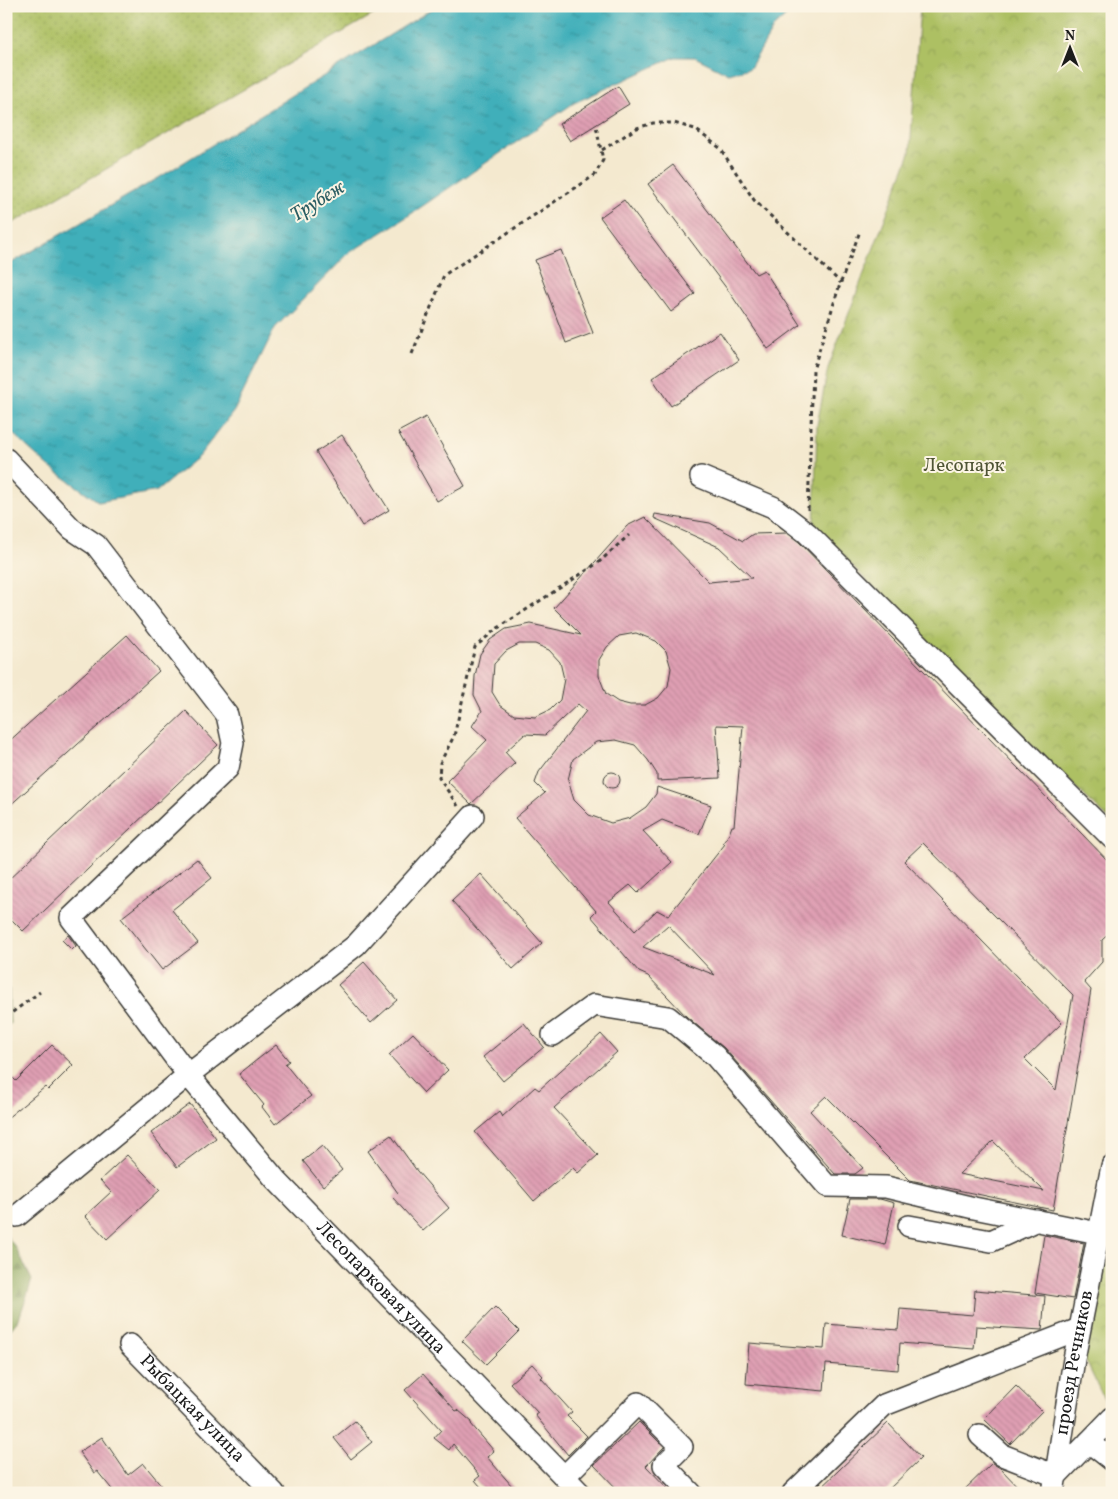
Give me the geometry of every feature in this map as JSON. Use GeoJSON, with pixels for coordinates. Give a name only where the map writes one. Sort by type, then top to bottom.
{"type":"FeatureCollection","features":[{"type":"Feature","properties":{"kind":"street","name":"Лесопарковая улица"},"geometry":{"type":"LineString","coordinates":[[6,459],[72,529],[96,545],[227,715],[234,743],[228,768],[71,918],[188,1075],[276,1180],[580,1493]]}},
{"type":"Feature","properties":{"kind":"street"},"geometry":{"type":"LineString","coordinates":[[701,476],[773,507],[808,533],[1112,838]]}},
{"type":"Feature","properties":{"kind":"street"},"geometry":{"type":"LineString","coordinates":[[17,1216],[188,1075],[356,945],[471,818]]}},
{"type":"Feature","properties":{"kind":"street"},"geometry":{"type":"LineString","coordinates":[[553,1035],[594,1005],[668,1017],[715,1056],[827,1186],[886,1187],[1098,1232]]}},
{"type":"Feature","properties":{"kind":"street","name":"проезд Речников"},"geometry":{"type":"LineString","coordinates":[[1056,1486],[1080,1330],[1112,1166]]}},
{"type":"Feature","properties":{"kind":"street"},"geometry":{"type":"LineString","coordinates":[[909,1226],[991,1242],[1037,1220]]}},
{"type":"Feature","properties":{"kind":"street"},"geometry":{"type":"LineString","coordinates":[[793,1493],[884,1405],[1080,1330]]}},
{"type":"Feature","properties":{"kind":"street","name":"Рыбацкая улица"},"geometry":{"type":"LineString","coordinates":[[130,1345],[274,1493]]}},
{"type":"Feature","properties":{"kind":"street"},"geometry":{"type":"LineString","coordinates":[[564,1476],[638,1403],[682,1447],[664,1465],[691,1493]]}},
{"type":"Feature","properties":{"kind":"street"},"geometry":{"type":"LineString","coordinates":[[980,1435],[1002,1455],[1056,1486],[1089,1442],[1112,1418]]}},
{"type":"Feature","properties":{"kind":"street"},"geometry":{"type":"LineString","coordinates":[[1089,1442],[1112,1460]]}},
{"type":"Feature","properties":{"kind":"path"},"geometry":{"type":"LineString","coordinates":[[602,150],[637,128],[654,123],[674,123],[695,129],[720,148],[754,200],[840,283]]}},
{"type":"Feature","properties":{"kind":"path"},"geometry":{"type":"LineString","coordinates":[[412,354],[444,275],[595,175],[603,160],[596,126]]}},
{"type":"Feature","properties":{"kind":"path"},"geometry":{"type":"LineString","coordinates":[[808,533],[814,370],[840,283],[860,231]]}},
{"type":"Feature","properties":{"kind":"path"},"geometry":{"type":"LineString","coordinates":[[471,818],[438,778],[440,763],[454,736],[475,647],[495,630],[598,563],[628,535]]}},
{"type":"Feature","properties":{"kind":"path"},"geometry":{"type":"LineString","coordinates":[[6,1017],[40,992]]}},
{"type":"Feature","properties":{"kind":"green space"},"geometry":{"type":"Polygon","coordinates":[[[6,6],[388,6],[6,227],[6,6]]]}},
{"type":"Feature","properties":{"kind":"green space","name":"Лесопарк"},"geometry":{"type":"Polygon","coordinates":[[[920,6],[1112,6],[1112,822],[972,689],[814,526],[817,425],[828,368],[910,153],[920,6]]]}},
{"type":"Feature","properties":{"kind":"green space"},"geometry":{"type":"Polygon","coordinates":[[[6,988],[9,989],[10,1024],[6,1027],[6,988]]]}},
{"type":"Feature","properties":{"kind":"green space"},"geometry":{"type":"Polygon","coordinates":[[[1112,1209],[1112,1416],[1084,1357],[1112,1209]]]}},
{"type":"Feature","properties":{"kind":"green space"},"geometry":{"type":"Polygon","coordinates":[[[6,1235],[16,1248],[32,1280],[19,1319],[6,1335],[6,1235]]]}},
{"type":"Feature","properties":{"kind":"water","name":"Трубеж"},"geometry":{"type":"Polygon","coordinates":[[[437,6],[796,6],[774,27],[750,68],[729,74],[695,57],[675,57],[574,103],[405,218],[349,253],[275,328],[234,411],[199,456],[157,491],[99,502],[48,466],[10,431],[6,431],[6,266],[160,177],[437,6]]]}},
{"type":"Feature","properties":{"kind":"building"},"geometry":{"type":"Polygon","coordinates":[[[618,86],[629,104],[570,141],[559,124],[618,86]]]}},
{"type":"Feature","properties":{"kind":"building"},"geometry":{"type":"Polygon","coordinates":[[[673,165],[756,274],[764,270],[800,325],[768,349],[730,293],[648,184],[673,165]]]}},
{"type":"Feature","properties":{"kind":"building"},"geometry":{"type":"Polygon","coordinates":[[[624,200],[695,294],[671,312],[600,217],[624,200]]]}},
{"type":"Feature","properties":{"kind":"building"},"geometry":{"type":"Polygon","coordinates":[[[561,250],[593,333],[566,343],[535,260],[561,250]]]}},
{"type":"Feature","properties":{"kind":"building"},"geometry":{"type":"Polygon","coordinates":[[[720,332],[739,360],[671,406],[652,378],[720,332]]]}},
{"type":"Feature","properties":{"kind":"building"},"geometry":{"type":"Polygon","coordinates":[[[426,417],[465,486],[437,501],[398,432],[426,417]]]}},
{"type":"Feature","properties":{"kind":"building"},"geometry":{"type":"Polygon","coordinates":[[[342,435],[389,510],[362,526],[316,452],[342,435]]]}},
{"type":"Feature","properties":{"kind":"building"},"geometry":{"type":"Polygon","coordinates":[[[655,514],[710,523],[743,541],[753,534],[787,533],[799,542],[1112,865],[1112,931],[1102,940],[1102,962],[1084,982],[1091,990],[1053,1210],[910,1180],[826,1096],[810,1111],[863,1168],[855,1174],[835,1174],[724,1048],[687,1017],[648,976],[639,972],[591,916],[596,911],[515,818],[545,793],[535,783],[539,772],[586,711],[578,704],[545,735],[525,734],[505,752],[515,763],[471,804],[447,781],[487,740],[472,726],[482,711],[474,695],[475,676],[480,654],[490,640],[506,629],[531,624],[581,635],[554,608],[627,526],[645,517],[709,582],[752,578],[719,547],[654,518],[655,514]],[[636,633],[619,636],[607,647],[599,660],[599,676],[606,694],[618,702],[630,705],[645,705],[658,698],[668,686],[671,668],[666,651],[656,641],[636,633]],[[519,644],[506,651],[494,664],[492,692],[500,705],[514,715],[535,717],[550,710],[560,700],[564,679],[560,662],[549,650],[535,644],[519,644]],[[716,725],[720,778],[657,781],[657,774],[635,745],[616,740],[596,742],[573,759],[568,780],[574,800],[589,815],[611,823],[630,818],[646,807],[656,794],[657,787],[711,805],[699,834],[662,820],[643,831],[672,862],[638,893],[630,885],[609,902],[635,931],[657,910],[668,916],[725,844],[723,843],[732,826],[734,826],[743,726],[716,725]],[[923,843],[904,861],[1062,1023],[1025,1059],[1056,1090],[1073,995],[923,843]],[[668,925],[643,947],[715,975],[668,925]],[[993,1141],[959,1174],[1044,1191],[993,1141]]]}},
{"type":"Feature","properties":{"kind":"building"},"geometry":{"type":"Polygon","coordinates":[[[127,635],[159,671],[6,809],[6,744],[127,635]]]}},
{"type":"Feature","properties":{"kind":"building"},"geometry":{"type":"Polygon","coordinates":[[[186,711],[218,745],[23,931],[6,914],[6,882],[186,711]]]}},
{"type":"Feature","properties":{"kind":"building"},"geometry":{"type":"Polygon","coordinates":[[[609,772],[615,772],[620,777],[618,786],[609,788],[604,783],[604,777],[609,772]]]}},
{"type":"Feature","properties":{"kind":"building"},"geometry":{"type":"Polygon","coordinates":[[[197,859],[212,878],[172,910],[198,943],[162,970],[121,918],[197,859]]]}},
{"type":"Feature","properties":{"kind":"building"},"geometry":{"type":"Polygon","coordinates":[[[481,874],[542,943],[513,969],[452,901],[481,874]]]}},
{"type":"Feature","properties":{"kind":"building"},"geometry":{"type":"Polygon","coordinates":[[[68,935],[76,946],[72,950],[62,940],[68,935]]]}},
{"type":"Feature","properties":{"kind":"building"},"geometry":{"type":"Polygon","coordinates":[[[364,962],[397,1000],[371,1023],[338,985],[364,962]]]}},
{"type":"Feature","properties":{"kind":"building"},"geometry":{"type":"Polygon","coordinates":[[[524,1023],[544,1047],[503,1081],[483,1057],[524,1023]]]}},
{"type":"Feature","properties":{"kind":"building"},"geometry":{"type":"Polygon","coordinates":[[[413,1033],[448,1070],[424,1093],[389,1055],[413,1033]]]}},
{"type":"Feature","properties":{"kind":"building"},"geometry":{"type":"Polygon","coordinates":[[[601,1034],[617,1052],[554,1108],[598,1155],[578,1173],[573,1168],[534,1201],[475,1132],[499,1112],[502,1117],[535,1087],[539,1090],[601,1034]]]}},
{"type":"Feature","properties":{"kind":"building"},"geometry":{"type":"Polygon","coordinates":[[[52,1045],[73,1065],[48,1090],[45,1087],[6,1119],[6,1084],[13,1078],[16,1081],[52,1045]]]}},
{"type":"Feature","properties":{"kind":"building"},"geometry":{"type":"Polygon","coordinates":[[[276,1045],[289,1061],[285,1064],[311,1096],[275,1124],[262,1107],[264,1105],[239,1074],[276,1045]]]}},
{"type":"Feature","properties":{"kind":"building"},"geometry":{"type":"Polygon","coordinates":[[[190,1104],[216,1138],[177,1167],[151,1133],[190,1104]]]}},
{"type":"Feature","properties":{"kind":"building"},"geometry":{"type":"Polygon","coordinates":[[[391,1135],[417,1171],[449,1208],[423,1231],[393,1198],[398,1193],[368,1151],[391,1135]]]}},
{"type":"Feature","properties":{"kind":"building"},"geometry":{"type":"Polygon","coordinates":[[[322,1146],[342,1170],[323,1186],[303,1161],[322,1146]]]}},
{"type":"Feature","properties":{"kind":"building"},"geometry":{"type":"Polygon","coordinates":[[[127,1155],[160,1190],[107,1239],[85,1216],[111,1192],[100,1180],[127,1155]]]}},
{"type":"Feature","properties":{"kind":"building"},"geometry":{"type":"Polygon","coordinates":[[[850,1199],[880,1199],[894,1203],[885,1245],[842,1235],[850,1199]]]}},
{"type":"Feature","properties":{"kind":"building"},"geometry":{"type":"Polygon","coordinates":[[[1044,1235],[1084,1243],[1073,1299],[1035,1293],[1044,1235]]]}},
{"type":"Feature","properties":{"kind":"building"},"geometry":{"type":"Polygon","coordinates":[[[975,1290],[1045,1296],[1042,1330],[976,1326],[974,1349],[900,1343],[898,1370],[826,1364],[824,1391],[746,1384],[749,1343],[824,1349],[826,1324],[898,1330],[900,1309],[973,1315],[975,1290]]]}},
{"type":"Feature","properties":{"kind":"building"},"geometry":{"type":"Polygon","coordinates":[[[495,1307],[519,1331],[486,1364],[462,1341],[495,1307]]]}},
{"type":"Feature","properties":{"kind":"building"},"geometry":{"type":"Polygon","coordinates":[[[532,1364],[543,1376],[541,1378],[572,1412],[567,1416],[587,1436],[568,1455],[535,1415],[538,1413],[510,1383],[532,1364]]]}},
{"type":"Feature","properties":{"kind":"building"},"geometry":{"type":"Polygon","coordinates":[[[423,1374],[456,1411],[458,1410],[472,1422],[471,1424],[494,1451],[487,1457],[518,1493],[486,1493],[475,1480],[480,1476],[453,1444],[449,1450],[434,1438],[441,1430],[405,1390],[423,1374]]]}},
{"type":"Feature","properties":{"kind":"building"},"geometry":{"type":"Polygon","coordinates":[[[1016,1386],[1042,1411],[1010,1444],[984,1419],[1016,1386]]]}},
{"type":"Feature","properties":{"kind":"building"},"geometry":{"type":"Polygon","coordinates":[[[355,1421],[372,1442],[351,1459],[334,1438],[355,1421]]]}},
{"type":"Feature","properties":{"kind":"building"},"geometry":{"type":"Polygon","coordinates":[[[639,1422],[664,1447],[646,1466],[672,1493],[621,1493],[594,1465],[639,1422]]]}},
{"type":"Feature","properties":{"kind":"building"},"geometry":{"type":"Polygon","coordinates":[[[888,1423],[921,1458],[885,1493],[815,1493],[888,1423]]]}},
{"type":"Feature","properties":{"kind":"building"},"geometry":{"type":"Polygon","coordinates":[[[102,1437],[128,1475],[143,1463],[168,1493],[115,1493],[97,1471],[94,1473],[79,1452],[102,1437]]]}},
{"type":"Feature","properties":{"kind":"building"},"geometry":{"type":"Polygon","coordinates":[[[992,1463],[1000,1468],[1024,1493],[961,1493],[992,1463]]]}}]}
